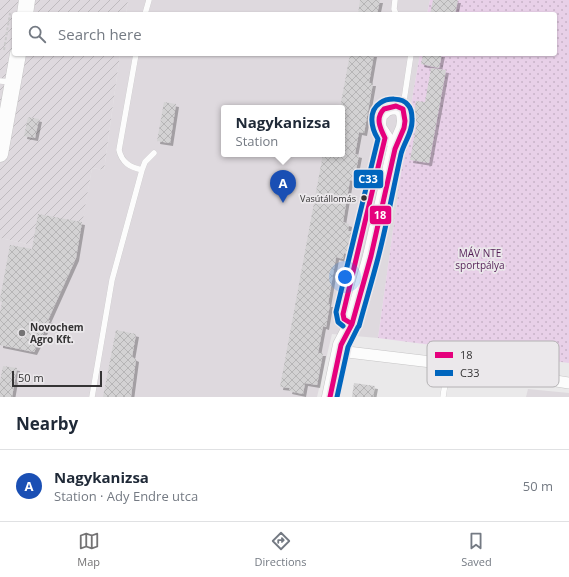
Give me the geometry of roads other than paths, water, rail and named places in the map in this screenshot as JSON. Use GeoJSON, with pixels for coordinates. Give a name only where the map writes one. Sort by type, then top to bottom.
{"type":"FeatureCollection","features":[{"type":"Feature","properties":{"kind":"street"},"geometry":{"type":"LineString","coordinates":[[18,11],[27,0]]}},
{"type":"Feature","properties":{"kind":"street"},"geometry":{"type":"LineString","coordinates":[[0,154],[6,82],[11,52]]}},
{"type":"Feature","properties":{"kind":"street"},"geometry":{"type":"LineString","coordinates":[[330,397],[339,351],[352,324],[371,256],[390,144],[405,124],[403,109],[400,107],[393,106],[386,108],[379,115],[378,124],[390,144]]}},
{"type":"Feature","properties":{"kind":"street"},"geometry":{"type":"LineString","coordinates":[[339,351],[427,361]]}},
{"type":"Feature","properties":{"kind":"street"},"geometry":{"type":"LineString","coordinates":[[559,381],[569,383]]}},
{"type":"Feature","properties":{"kind":"lane"},"geometry":{"type":"LineString","coordinates":[[146,12],[149,0]]}},
{"type":"Feature","properties":{"kind":"lane"},"geometry":{"type":"LineString","coordinates":[[395,0],[395,12]]}},
{"type":"Feature","properties":{"kind":"lane"},"geometry":{"type":"LineString","coordinates":[[136,56],[119,150],[120,157],[124,162],[130,167],[142,170]]}},
{"type":"Feature","properties":{"kind":"lane"},"geometry":{"type":"LineString","coordinates":[[403,109],[411,56]]}},
{"type":"Feature","properties":{"kind":"lane"},"geometry":{"type":"LineString","coordinates":[[92,397],[112,280],[142,170],[145,162],[154,153]]}},
{"type":"Feature","properties":{"kind":"lane"},"geometry":{"type":"LineString","coordinates":[[443,397],[445,387]]}},
{"type":"Feature","properties":{"kind":"place","name":"Vasútállomás"},"geometry":{"type":"Point","coordinates":[364,198]}},
{"type":"Feature","properties":{"kind":"place","name":"Nagykanizsa"},"geometry":{"type":"Point","coordinates":[283,203]}},
{"type":"Feature","properties":{"kind":"place","name":"Novochem Agro Kft."},"geometry":{"type":"Point","coordinates":[22,333]}},
{"type":"Feature","properties":{"kind":"park label","name":"MÁV NTE sportpálya"},"geometry":{"type":"Point","coordinates":[480,258]}}]}
